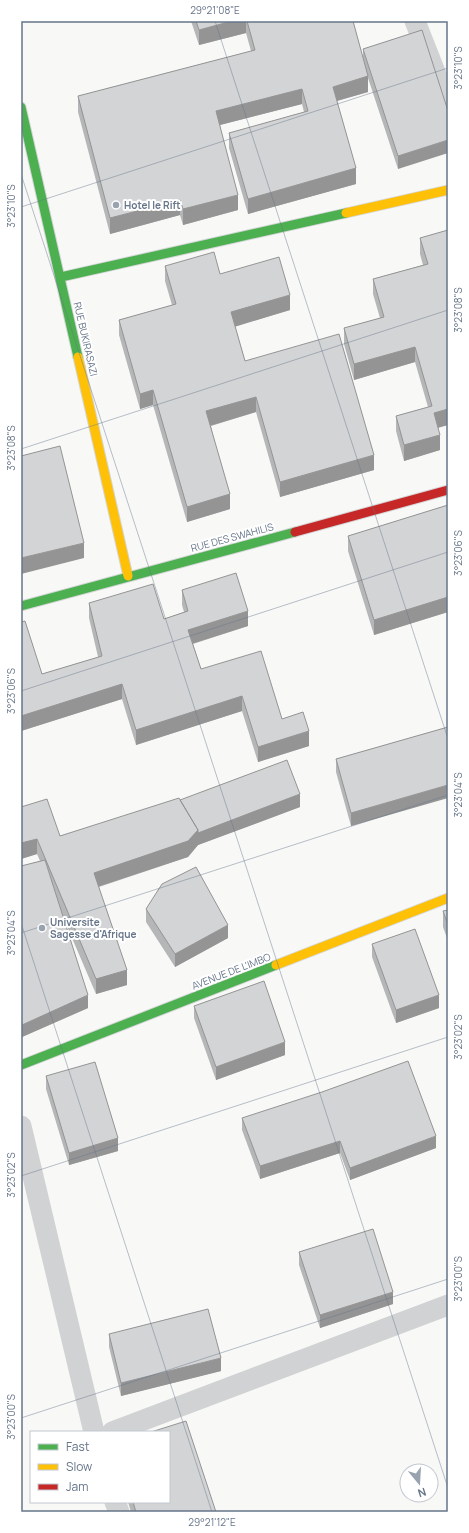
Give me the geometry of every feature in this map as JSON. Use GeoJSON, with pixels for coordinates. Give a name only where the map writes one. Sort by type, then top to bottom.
{"type":"FeatureCollection","features":[{"type":"Feature","properties":{"kind":"street"},"geometry":{"type":"LineString","coordinates":[[415,21],[448,105]]}},
{"type":"Feature","properties":{"kind":"street","name":"RUE BUKIRASAZI"},"geometry":{"type":"LineString","coordinates":[[21,107],[128,576]]}},
{"type":"Feature","properties":{"kind":"street"},"geometry":{"type":"LineString","coordinates":[[60,277],[448,190]]}},
{"type":"Feature","properties":{"kind":"street","name":"RUE DES SWAHILIS"},"geometry":{"type":"LineString","coordinates":[[21,606],[448,490]]}},
{"type":"Feature","properties":{"kind":"street","name":"AVENUE DE L'IMBO"},"geometry":{"type":"LineString","coordinates":[[21,1065],[448,898]]}},
{"type":"Feature","properties":{"kind":"street"},"geometry":{"type":"LineString","coordinates":[[21,1126],[94,1431]]}},
{"type":"Feature","properties":{"kind":"street"},"geometry":{"type":"LineString","coordinates":[[115,1431],[448,1306]]}},
{"type":"Feature","properties":{"kind":"building"},"geometry":{"type":"Polygon","coordinates":[[[196,21],[232,21],[199,30],[196,21]]]}},
{"type":"Feature","properties":{"kind":"building"},"geometry":{"type":"Polygon","coordinates":[[[247,21],[353,21],[368,76],[333,87],[356,168],[248,199],[229,133],[308,111],[302,89],[216,111],[238,195],[183,209],[180,200],[110,218],[78,96],[255,50],[247,21]]]}},
{"type":"Feature","properties":{"kind":"building"},"geometry":{"type":"Polygon","coordinates":[[[422,30],[448,111],[448,140],[398,156],[363,49],[422,30]]]}},
{"type":"Feature","properties":{"kind":"building"},"geometry":{"type":"Polygon","coordinates":[[[448,230],[448,409],[434,413],[440,435],[404,445],[396,416],[432,406],[415,347],[354,364],[344,328],[384,317],[373,279],[428,264],[420,238],[448,230]]]}},
{"type":"Feature","properties":{"kind":"building"},"geometry":{"type":"Polygon","coordinates":[[[214,252],[220,274],[279,257],[290,295],[231,312],[245,361],[339,334],[374,455],[280,482],[256,397],[206,411],[230,494],[187,507],[153,390],[140,394],[119,320],[176,304],[165,266],[214,252]]]}},
{"type":"Feature","properties":{"kind":"building"},"geometry":{"type":"Polygon","coordinates":[[[60,446],[84,543],[21,558],[21,456],[60,446]]]}},
{"type":"Feature","properties":{"kind":"building"},"geometry":{"type":"Polygon","coordinates":[[[448,505],[448,597],[374,620],[348,536],[448,505]]]}},
{"type":"Feature","properties":{"kind":"building"},"geometry":{"type":"Polygon","coordinates":[[[236,573],[248,611],[188,630],[201,669],[261,651],[282,719],[303,712],[309,731],[258,747],[242,696],[136,730],[122,684],[21,716],[21,622],[25,621],[42,674],[102,656],[89,603],[153,584],[164,619],[188,611],[182,590],[236,573]]]}},
{"type":"Feature","properties":{"kind":"building"},"geometry":{"type":"Polygon","coordinates":[[[448,727],[448,785],[351,813],[336,759],[448,727]]]}},
{"type":"Feature","properties":{"kind":"building"},"geometry":{"type":"Polygon","coordinates":[[[287,760],[300,794],[198,833],[198,830],[180,800],[287,760]]]}},
{"type":"Feature","properties":{"kind":"building"},"geometry":{"type":"Polygon","coordinates":[[[179,798],[198,830],[188,841],[94,873],[127,970],[96,979],[37,839],[21,843],[21,807],[47,799],[60,836],[179,798]]]}},
{"type":"Feature","properties":{"kind":"building","name":"Universite Sagesse d'Afrique"},"geometry":{"type":"Polygon","coordinates":[[[45,860],[88,995],[22,1025],[21,866],[45,860]]]}},
{"type":"Feature","properties":{"kind":"building"},"geometry":{"type":"Polygon","coordinates":[[[196,867],[228,925],[175,954],[146,909],[162,884],[196,867]]]}},
{"type":"Feature","properties":{"kind":"building"},"geometry":{"type":"Polygon","coordinates":[[[448,910],[448,925],[443,911],[448,910]]]}},
{"type":"Feature","properties":{"kind":"building"},"geometry":{"type":"Polygon","coordinates":[[[415,929],[439,995],[396,1010],[372,944],[415,929]]]}},
{"type":"Feature","properties":{"kind":"building"},"geometry":{"type":"Polygon","coordinates":[[[264,981],[285,1042],[216,1067],[194,1006],[264,981]]]}},
{"type":"Feature","properties":{"kind":"building"},"geometry":{"type":"Polygon","coordinates":[[[408,1061],[436,1136],[350,1168],[340,1141],[260,1166],[242,1118],[322,1092],[408,1061]]]}},
{"type":"Feature","properties":{"kind":"building"},"geometry":{"type":"Polygon","coordinates":[[[95,1062],[118,1138],[69,1153],[46,1076],[95,1062]]]}},
{"type":"Feature","properties":{"kind":"building"},"geometry":{"type":"Polygon","coordinates":[[[373,1229],[393,1292],[320,1315],[299,1252],[373,1229]]]}},
{"type":"Feature","properties":{"kind":"building"},"geometry":{"type":"Polygon","coordinates":[[[208,1309],[221,1358],[121,1383],[109,1334],[208,1309]]]}},
{"type":"Feature","properties":{"kind":"building"},"geometry":{"type":"Polygon","coordinates":[[[186,1421],[216,1512],[136,1512],[133,1503],[170,1503],[170,1431],[154,1431],[186,1421]]]}},
{"type":"Feature","properties":{"kind":"traffic: fast"},"geometry":{"type":"LineString","coordinates":[[21,107],[78,357]]}},
{"type":"Feature","properties":{"kind":"traffic: fast"},"geometry":{"type":"LineString","coordinates":[[61,277],[346,213]]}},
{"type":"Feature","properties":{"kind":"traffic: fast"},"geometry":{"type":"LineString","coordinates":[[21,606],[295,532]]}},
{"type":"Feature","properties":{"kind":"traffic: fast"},"geometry":{"type":"LineString","coordinates":[[21,1065],[276,965]]}},
{"type":"Feature","properties":{"kind":"traffic: slow"},"geometry":{"type":"LineString","coordinates":[[346,213],[448,190]]}},
{"type":"Feature","properties":{"kind":"traffic: slow"},"geometry":{"type":"LineString","coordinates":[[78,357],[128,576]]}},
{"type":"Feature","properties":{"kind":"traffic: slow"},"geometry":{"type":"LineString","coordinates":[[276,965],[448,898]]}},
{"type":"Feature","properties":{"kind":"traffic: jam"},"geometry":{"type":"LineString","coordinates":[[295,532],[448,490]]}},
{"type":"Feature","properties":{"kind":"place","name":"Hotel le Rift"},"geometry":{"type":"Point","coordinates":[116,205]}},
{"type":"Feature","properties":{"kind":"place","name":"Universite Sagesse d'Afrique"},"geometry":{"type":"Point","coordinates":[42,928]}}]}
